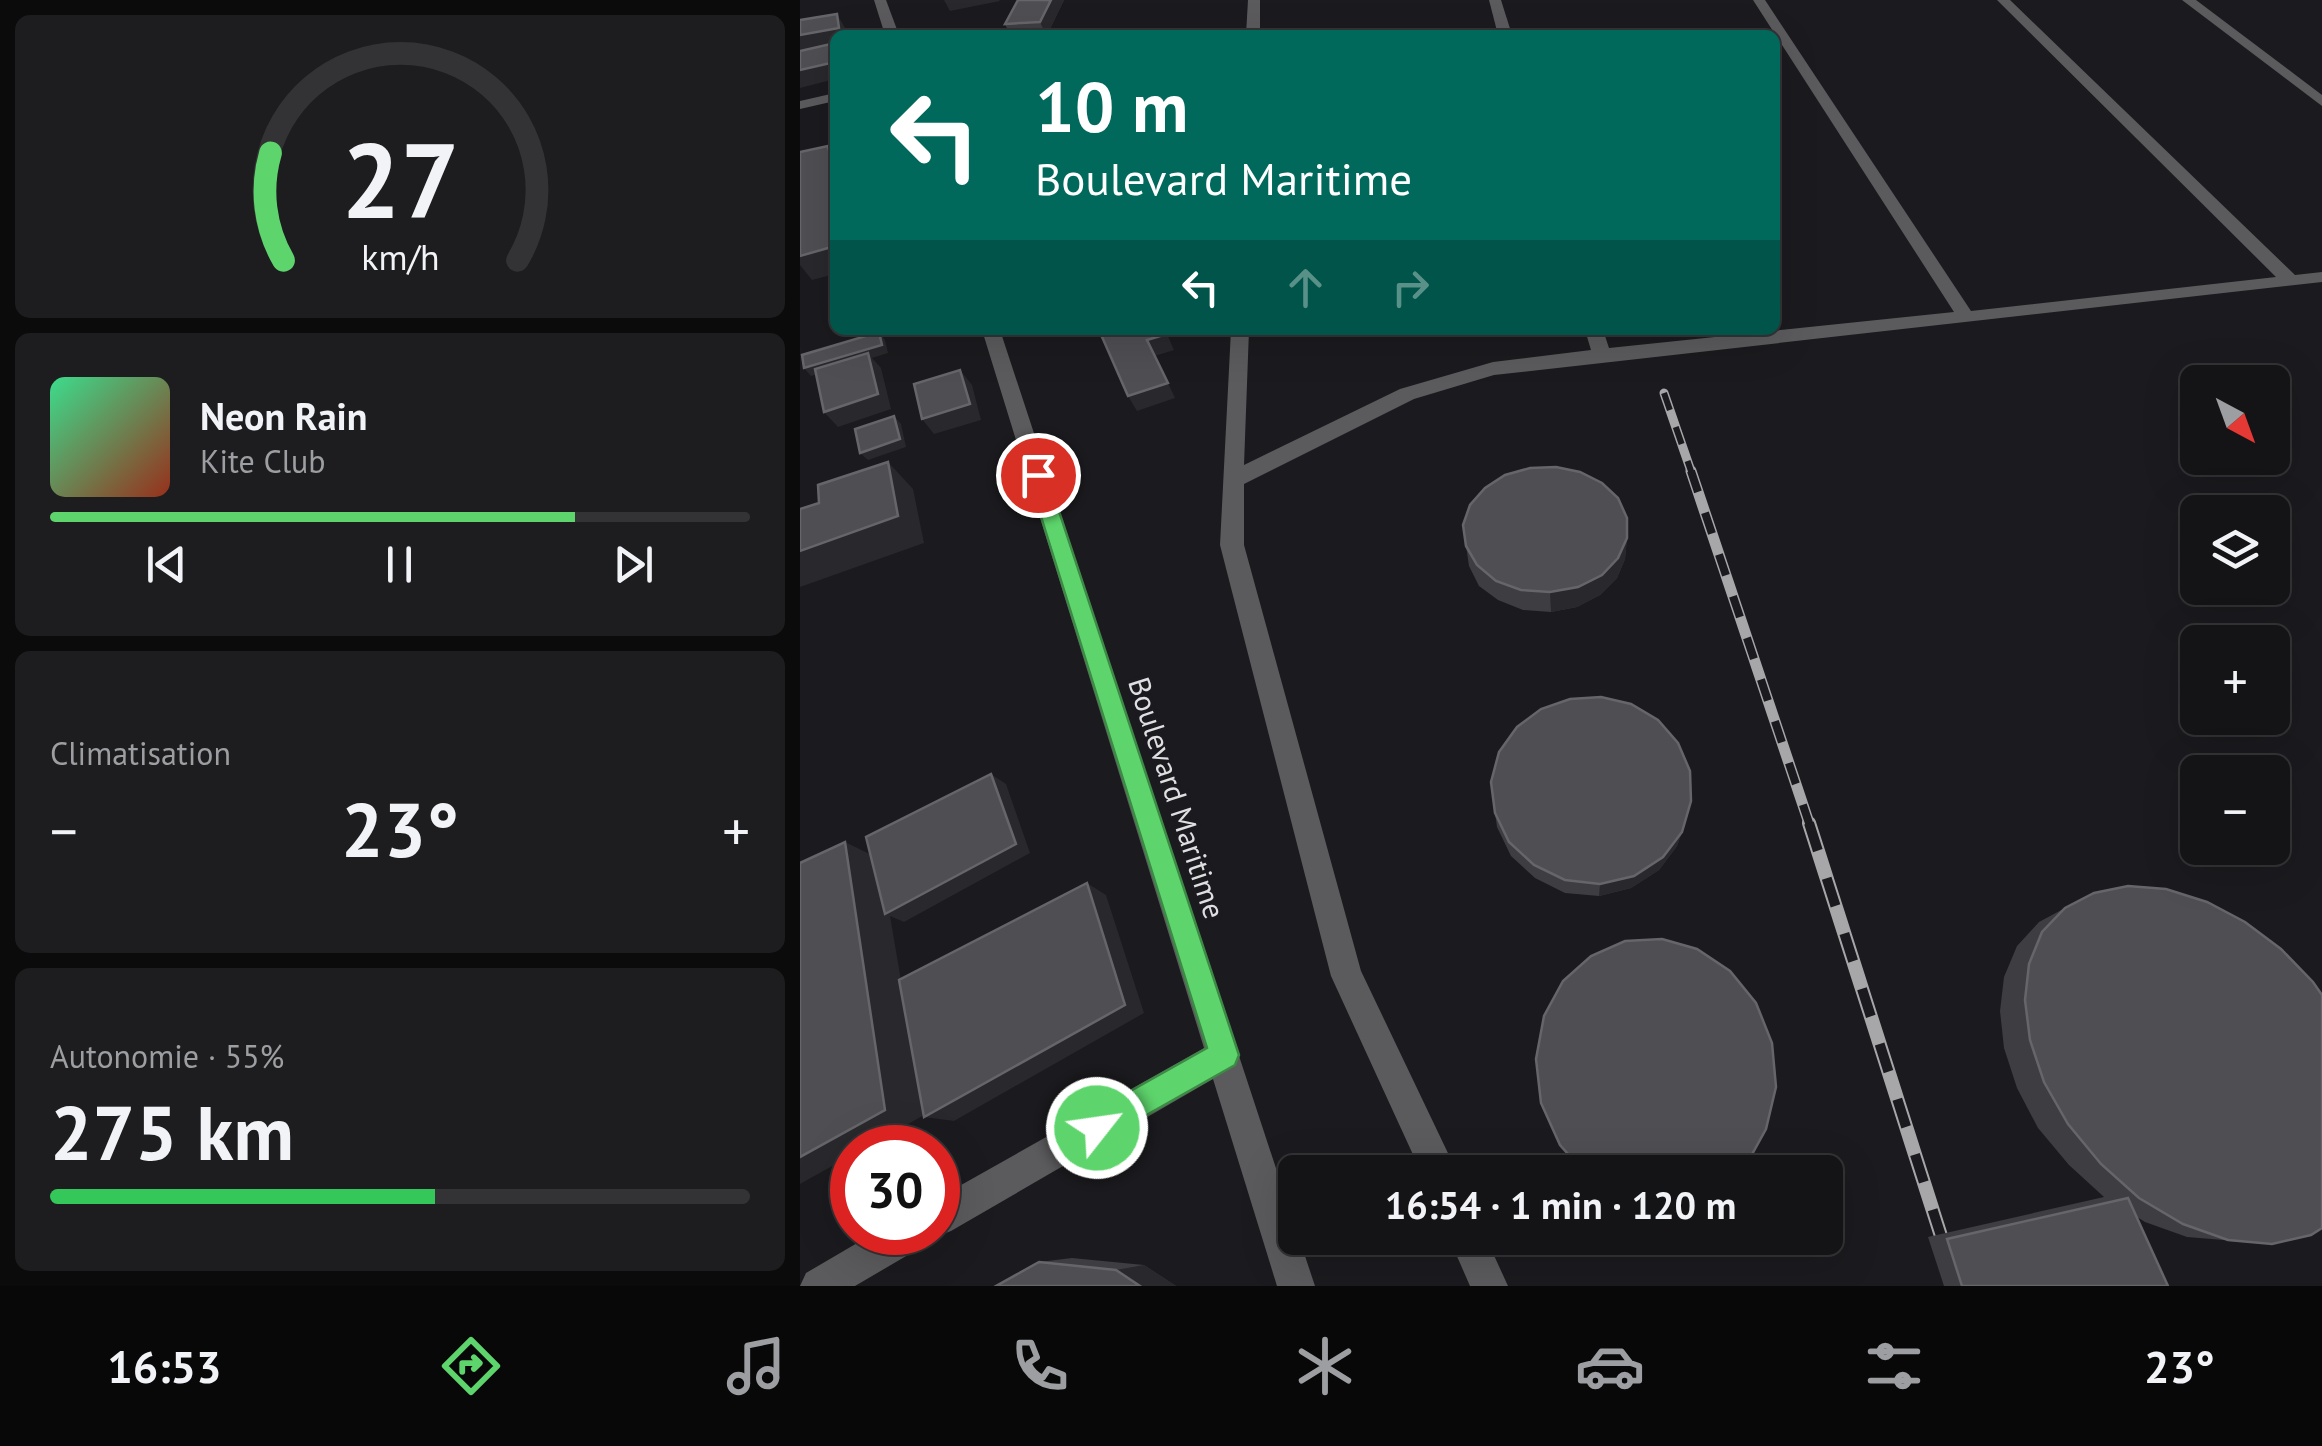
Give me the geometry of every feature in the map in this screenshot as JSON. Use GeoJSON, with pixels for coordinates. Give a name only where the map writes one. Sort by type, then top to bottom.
{"type":"FeatureCollection","features":[{"type":"Feature","properties":{"kind":"street"},"geometry":{"type":"LineString","coordinates":[[880,0],[890,30]]}},
{"type":"Feature","properties":{"kind":"street"},"geometry":{"type":"LineString","coordinates":[[1252,30],[1254,0]]}},
{"type":"Feature","properties":{"kind":"street"},"geometry":{"type":"LineString","coordinates":[[1495,0],[1504,30]]}},
{"type":"Feature","properties":{"kind":"street"},"geometry":{"type":"LineString","coordinates":[[1760,0],[1780,30]]}},
{"type":"Feature","properties":{"kind":"street"},"geometry":{"type":"LineString","coordinates":[[2003,0],[2292,280]]}},
{"type":"Feature","properties":{"kind":"street"},"geometry":{"type":"LineString","coordinates":[[2188,0],[2322,102]]}},
{"type":"Feature","properties":{"kind":"street"},"geometry":{"type":"LineString","coordinates":[[1780,31],[1966,316]]}},
{"type":"Feature","properties":{"kind":"street"},"geometry":{"type":"LineString","coordinates":[[800,104],[830,98]]}},
{"type":"Feature","properties":{"kind":"street"},"geometry":{"type":"LineString","coordinates":[[1233,480],[1408,394],[1493,369],[2322,277]]}},
{"type":"Feature","properties":{"kind":"street","name":"Boulevard Maritime"},"geometry":{"type":"LineString","coordinates":[[993,335],[1296,1286]]}},
{"type":"Feature","properties":{"kind":"street"},"geometry":{"type":"LineString","coordinates":[[1240,335],[1232,545],[1346,976],[1431,1155]]}},
{"type":"Feature","properties":{"kind":"street"},"geometry":{"type":"LineString","coordinates":[[1596,335],[1602,356]]}},
{"type":"Feature","properties":{"kind":"street"},"geometry":{"type":"LineString","coordinates":[[960,1205],[1224,1055]]}},
{"type":"Feature","properties":{"kind":"street"},"geometry":{"type":"LineString","coordinates":[[818,1286],[872,1255]]}},
{"type":"Feature","properties":{"kind":"street"},"geometry":{"type":"LineString","coordinates":[[1475,1255],[1489,1286]]}},
{"type":"Feature","properties":{"kind":"building"},"geometry":{"type":"Polygon","coordinates":[[[1018,0],[1051,0],[1040,22],[1005,24],[1018,0]]]}},
{"type":"Feature","properties":{"kind":"building"},"geometry":{"type":"Polygon","coordinates":[[[837,14],[839,28],[800,35],[800,20],[837,14]]]}},
{"type":"Feature","properties":{"kind":"building"},"geometry":{"type":"Polygon","coordinates":[[[830,44],[830,63],[800,70],[800,51],[830,44]]]}},
{"type":"Feature","properties":{"kind":"building"},"geometry":{"type":"Polygon","coordinates":[[[828,146],[830,247],[800,256],[800,152],[828,146]]]}},
{"type":"Feature","properties":{"kind":"building"},"geometry":{"type":"Polygon","coordinates":[[[869,335],[880,335],[882,345],[804,368],[802,355],[869,335]]]}},
{"type":"Feature","properties":{"kind":"building"},"geometry":{"type":"Polygon","coordinates":[[[1101,335],[1164,335],[1147,340],[1168,383],[1128,396],[1101,335]]]}},
{"type":"Feature","properties":{"kind":"building"},"geometry":{"type":"Polygon","coordinates":[[[868,353],[878,394],[824,412],[815,369],[868,353]]]}},
{"type":"Feature","properties":{"kind":"building"},"geometry":{"type":"Polygon","coordinates":[[[960,370],[970,404],[922,419],[914,384],[960,370]]]}},
{"type":"Feature","properties":{"kind":"building"},"geometry":{"type":"Polygon","coordinates":[[[894,416],[900,439],[860,453],[855,429],[894,416]]]}},
{"type":"Feature","properties":{"kind":"building"},"geometry":{"type":"Polygon","coordinates":[[[888,462],[898,516],[800,551],[800,509],[819,503],[818,485],[888,462]]]}},
{"type":"Feature","properties":{"kind":"building"},"geometry":{"type":"Polygon","coordinates":[[[1556,467],[1580,472],[1602,483],[1618,498],[1627,518],[1627,538],[1618,558],[1602,575],[1578,587],[1550,592],[1521,590],[1496,581],[1477,565],[1466,546],[1463,525],[1470,505],[1485,488],[1505,475],[1530,468],[1556,467]]]}},
{"type":"Feature","properties":{"kind":"building"},"geometry":{"type":"Polygon","coordinates":[[[1601,697],[1631,704],[1658,720],[1678,743],[1690,771],[1691,801],[1682,832],[1663,857],[1634,876],[1600,884],[1565,880],[1534,865],[1509,842],[1495,813],[1491,782],[1499,752],[1517,727],[1541,709],[1570,699],[1601,697]]]}},
{"type":"Feature","properties":{"kind":"building"},"geometry":{"type":"Polygon","coordinates":[[[991,774],[1016,844],[885,914],[866,837],[991,774]]]}},
{"type":"Feature","properties":{"kind":"building"},"geometry":{"type":"Polygon","coordinates":[[[845,842],[885,1110],[858,1125],[830,1125],[830,1140],[800,1157],[800,863],[845,842]]]}},
{"type":"Feature","properties":{"kind":"building"},"geometry":{"type":"Polygon","coordinates":[[[1087,883],[1125,1005],[924,1117],[899,980],[1087,883]]]}},
{"type":"Feature","properties":{"kind":"building"},"geometry":{"type":"Polygon","coordinates":[[[2128,886],[2166,889],[2207,902],[2245,922],[2281,949],[2322,995],[2322,1228],[2311,1235],[2272,1244],[2228,1240],[2183,1224],[2139,1198],[2101,1164],[2068,1124],[2044,1082],[2030,1040],[2025,1000],[2029,964],[2042,932],[2065,908],[2094,893],[2128,886]]]}},
{"type":"Feature","properties":{"kind":"building"},"geometry":{"type":"Polygon","coordinates":[[[1662,939],[1697,949],[1730,971],[1756,1003],[1772,1043],[1776,1087],[1766,1129],[1752,1155],[1569,1155],[1560,1145],[1541,1103],[1536,1059],[1544,1016],[1563,981],[1591,956],[1625,941],[1662,939]]]}},
{"type":"Feature","properties":{"kind":"building"},"geometry":{"type":"Polygon","coordinates":[[[2128,1198],[2168,1286],[1962,1286],[1947,1239],[2128,1198]]]}},
{"type":"Feature","properties":{"kind":"building"},"geometry":{"type":"Polygon","coordinates":[[[1039,1262],[1116,1270],[1140,1286],[996,1286],[1039,1262]]]}},
{"type":"Feature","properties":{"kind":"railway"},"geometry":{"type":"LineString","coordinates":[[1664,393],[1692,474]]}},
{"type":"Feature","properties":{"kind":"railway"},"geometry":{"type":"LineString","coordinates":[[1691,471],[1809,823]]}},
{"type":"Feature","properties":{"kind":"railway"},"geometry":{"type":"LineString","coordinates":[[1809,823],[1957,1286]]}},
{"type":"Feature","properties":{"kind":"route"},"geometry":{"type":"LineString","coordinates":[[1038,475],[1224,1055],[1097,1128]]}}]}
